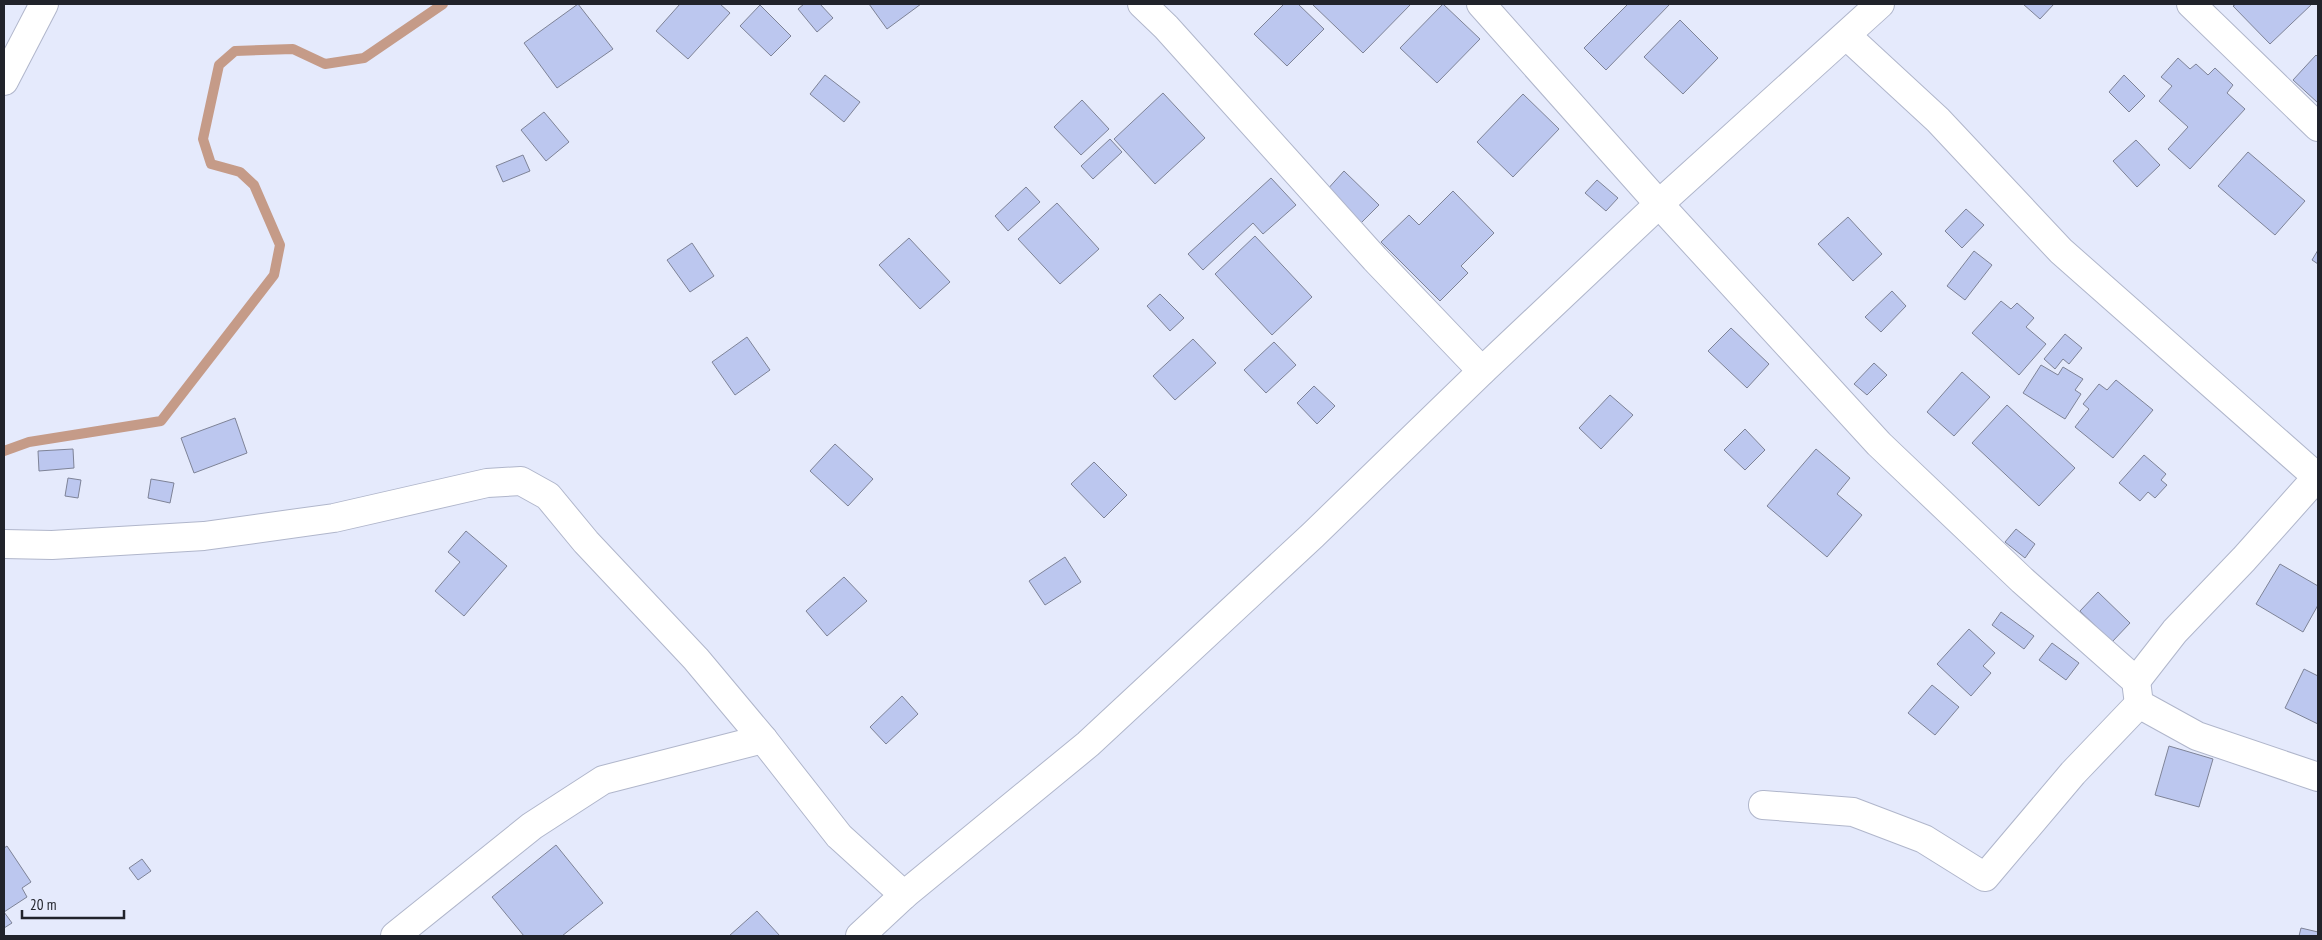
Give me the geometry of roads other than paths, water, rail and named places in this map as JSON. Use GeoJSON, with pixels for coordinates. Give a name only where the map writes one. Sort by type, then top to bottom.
{"type":"FeatureCollection","features":[{"type":"Feature","properties":{"kind":"street"},"geometry":{"type":"LineString","coordinates":[[7,68],[44,4]]}},
{"type":"Feature","properties":{"kind":"street"},"geometry":{"type":"LineString","coordinates":[[1142,4],[1166,27],[1375,259],[1482,371]]}},
{"type":"Feature","properties":{"kind":"street"},"geometry":{"type":"LineString","coordinates":[[1481,4],[1659,204],[1879,444],[2137,693],[2197,736],[2318,777]]}},
{"type":"Feature","properties":{"kind":"street"},"geometry":{"type":"LineString","coordinates":[[860,936],[904,895],[1088,744],[1313,535],[1482,371],[1659,204],[1847,36],[1880,4]]}},
{"type":"Feature","properties":{"kind":"street"},"geometry":{"type":"LineString","coordinates":[[2191,4],[2318,127]]}},
{"type":"Feature","properties":{"kind":"street"},"geometry":{"type":"LineString","coordinates":[[1762,805],[1853,812],[1924,838],[1985,877],[2073,773],[2137,693],[2175,631],[2244,559],[2318,476],[2061,251],[1938,120],[1847,36]]}},
{"type":"Feature","properties":{"kind":"street"},"geometry":{"type":"LineString","coordinates":[[4,544],[52,546],[204,536],[334,518],[487,483],[521,481],[548,496],[586,542],[696,659],[763,738],[839,836],[904,895]]}},
{"type":"Feature","properties":{"kind":"street"},"geometry":{"type":"LineString","coordinates":[[396,936],[532,826],[603,780],[763,738]]}},
{"type":"Feature","properties":{"kind":"waterway"},"geometry":{"type":"LineString","coordinates":[[4,451],[29,442],[161,421],[274,275],[280,245],[254,185],[240,172],[211,164],[203,139],[219,65],[235,51],[293,49],[325,64],[364,58],[443,4]]}}]}
